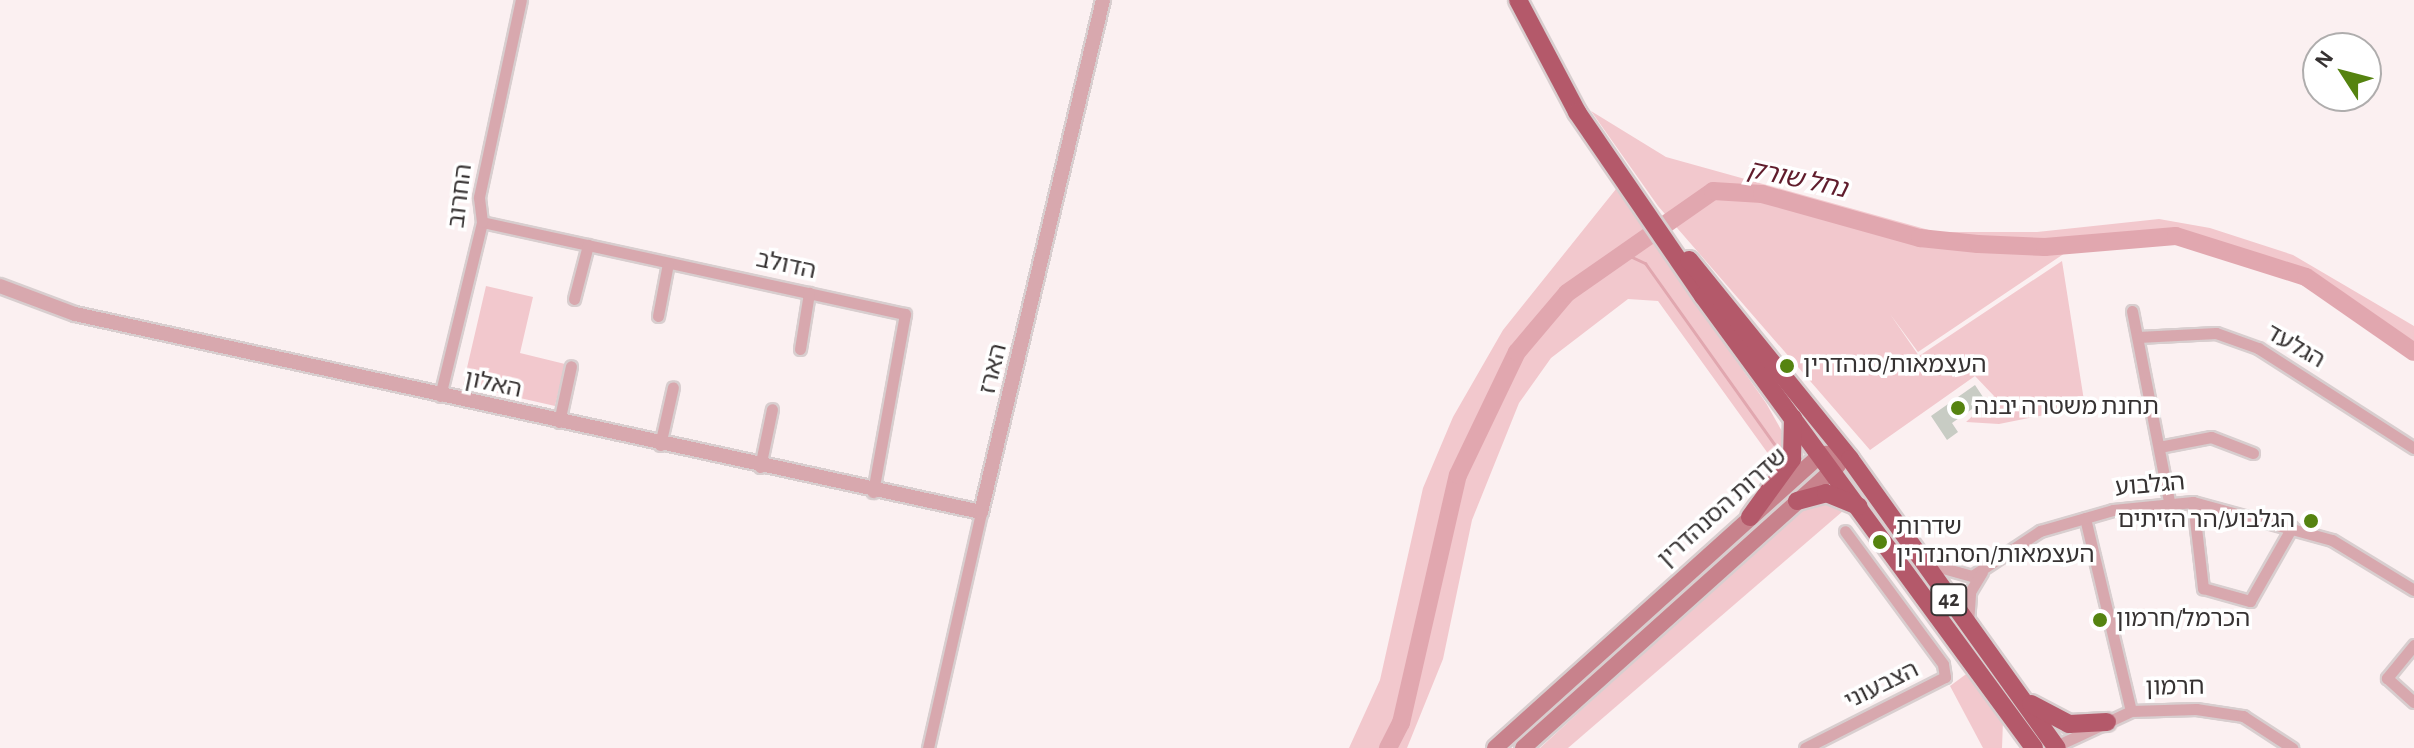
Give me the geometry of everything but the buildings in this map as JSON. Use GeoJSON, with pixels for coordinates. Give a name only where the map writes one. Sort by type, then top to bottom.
{"type":"FeatureCollection","features":[{"type":"Feature","properties":{"kind":"highway","name":"42"},"geometry":{"type":"LineString","coordinates":[[1518,0],[1577,112],[1641,205],[2034,748]]}},
{"type":"Feature","properties":{"kind":"highway","name":"42"},"geometry":{"type":"LineString","coordinates":[[1662,232],[1706,277],[1844,453],[2056,747]]}},
{"type":"Feature","properties":{"kind":"highway"},"geometry":{"type":"LineString","coordinates":[[1750,517],[1792,459],[1791,411]]}},
{"type":"Feature","properties":{"kind":"highway"},"geometry":{"type":"LineString","coordinates":[[1797,501],[1826,493],[1861,508]]}},
{"type":"Feature","properties":{"kind":"highway"},"geometry":{"type":"LineString","coordinates":[[2015,687],[2057,720],[2107,722]]}},
{"type":"Feature","properties":{"kind":"highway"},"geometry":{"type":"LineString","coordinates":[[2012,716],[2015,748]]}},
{"type":"Feature","properties":{"kind":"main road","name":"שדרות הסנהדרין"},"geometry":{"type":"LineString","coordinates":[[1495,748],[1821,454],[1844,453]]}},
{"type":"Feature","properties":{"kind":"main road","name":"שדרות הסנהדרין"},"geometry":{"type":"LineString","coordinates":[[1523,748],[1834,471],[1844,453]]}},
{"type":"Feature","properties":{"kind":"street","name":"החרוב"},"geometry":{"type":"LineString","coordinates":[[440,396],[482,222],[479,197],[521,0]]}},
{"type":"Feature","properties":{"kind":"street","name":"הארז"},"geometry":{"type":"LineString","coordinates":[[928,748],[1103,0]]}},
{"type":"Feature","properties":{"kind":"street","name":"הדולב"},"geometry":{"type":"LineString","coordinates":[[482,222],[905,314],[873,492]]}},
{"type":"Feature","properties":{"kind":"street"},"geometry":{"type":"LineString","coordinates":[[574,299],[588,245]]}},
{"type":"Feature","properties":{"kind":"street"},"geometry":{"type":"LineString","coordinates":[[658,316],[668,263]]}},
{"type":"Feature","properties":{"kind":"street","name":"האלון"},"geometry":{"type":"LineString","coordinates":[[0,286],[75,314],[873,492],[981,512]]}},
{"type":"Feature","properties":{"kind":"street"},"geometry":{"type":"LineString","coordinates":[[800,349],[809,293]]}},
{"type":"Feature","properties":{"kind":"street"},"geometry":{"type":"LineString","coordinates":[[2132,311],[2169,502]]}},
{"type":"Feature","properties":{"kind":"street","name":"הגלעד"},"geometry":{"type":"LineString","coordinates":[[2138,337],[2216,333],[2258,348],[2414,448]]}},
{"type":"Feature","properties":{"kind":"street"},"geometry":{"type":"LineString","coordinates":[[559,422],[571,366]]}},
{"type":"Feature","properties":{"kind":"street"},"geometry":{"type":"LineString","coordinates":[[660,445],[673,387]]}},
{"type":"Feature","properties":{"kind":"street"},"geometry":{"type":"LineString","coordinates":[[760,467],[772,409]]}},
{"type":"Feature","properties":{"kind":"street"},"geometry":{"type":"LineString","coordinates":[[2159,447],[2211,437],[2253,453]]}},
{"type":"Feature","properties":{"kind":"street","name":"הגלבוע"},"geometry":{"type":"LineString","coordinates":[[1982,572],[2040,531],[2085,518],[2169,502],[2193,502],[2332,540],[2414,590]]}},
{"type":"Feature","properties":{"kind":"street"},"geometry":{"type":"LineString","coordinates":[[2193,502],[2203,588],[2250,601],[2292,527]]}},
{"type":"Feature","properties":{"kind":"street"},"geometry":{"type":"LineString","coordinates":[[2085,518],[2131,711]]}},
{"type":"Feature","properties":{"kind":"street","name":"הצבעוני"},"geometry":{"type":"LineString","coordinates":[[1805,748],[1945,677],[1943,664],[1845,531]]}},
{"type":"Feature","properties":{"kind":"street"},"geometry":{"type":"LineString","coordinates":[[1920,561],[1965,577],[1982,572]]}},
{"type":"Feature","properties":{"kind":"street"},"geometry":{"type":"LineString","coordinates":[[1968,626],[1970,592],[1982,572]]}},
{"type":"Feature","properties":{"kind":"street"},"geometry":{"type":"LineString","coordinates":[[2414,645],[2387,678],[2414,702]]}},
{"type":"Feature","properties":{"kind":"street","name":"חרמון"},"geometry":{"type":"LineString","coordinates":[[2056,747],[2131,711],[2221,710],[2263,726],[2292,748]]}},
{"type":"Feature","properties":{"kind":"shaded area"},"geometry":{"type":"Polygon","coordinates":[[[1591,111],[1666,157],[1936,232],[2037,232],[2159,219],[2210,228],[2293,255],[2414,326],[2414,352],[2303,282],[2156,232],[2068,251],[1918,352],[1890,314],[1919,356],[2062,261],[2085,407],[1999,424],[1966,422],[1994,396],[1975,376],[1870,450],[1658,206],[1591,111]]]}},
{"type":"Feature","properties":{"kind":"shaded area"},"geometry":{"type":"Polygon","coordinates":[[[1616,189],[1766,403],[1788,442],[1777,466],[1658,301],[1628,299],[1551,358],[1519,403],[1472,520],[1443,659],[1407,748],[1349,748],[1380,680],[1423,488],[1453,417],[1503,330],[1616,189]]]}},
{"type":"Feature","properties":{"kind":"shaded area"},"geometry":{"type":"Polygon","coordinates":[[[486,286],[533,297],[520,353],[565,364],[555,406],[463,385],[486,286]]]}},
{"type":"Feature","properties":{"kind":"shaded area"},"geometry":{"type":"Polygon","coordinates":[[[1829,500],[1843,511],[1568,748],[1540,748],[1758,547],[1806,506],[1829,500]]]}},
{"type":"Feature","properties":{"kind":"shaded area"},"geometry":{"type":"Polygon","coordinates":[[[1969,672],[2003,721],[2002,748],[1983,748],[1950,686],[1969,672]]]}},
{"type":"Feature","properties":{"kind":"waterway","name":"נחל שורק"},"geometry":{"type":"LineString","coordinates":[[1388,748],[1401,723],[1458,475],[1517,352],[1567,293],[1713,191],[1762,194],[1920,238],[1978,244],[2045,247],[2176,236],[2306,277],[2414,352]]}},
{"type":"Feature","properties":{"kind":"waterway"},"geometry":{"type":"LineString","coordinates":[[1619,251],[1645,263],[1775,445]]}},
{"type":"Feature","properties":{"kind":"place","name":"העצמאות/סנהדרין"},"geometry":{"type":"Point","coordinates":[1787,366]}},
{"type":"Feature","properties":{"kind":"place","name":"תחנת משטרה יבנה"},"geometry":{"type":"Point","coordinates":[1958,408]}},
{"type":"Feature","properties":{"kind":"place","name":"הגלבוע/הר הזיתים"},"geometry":{"type":"Point","coordinates":[2311,521]}},
{"type":"Feature","properties":{"kind":"place","name":"שדרות העצמאות/הסהנדרין"},"geometry":{"type":"Point","coordinates":[1880,542]}},
{"type":"Feature","properties":{"kind":"place","name":"הכרמל/חרמון"},"geometry":{"type":"Point","coordinates":[2100,620]}}]}
